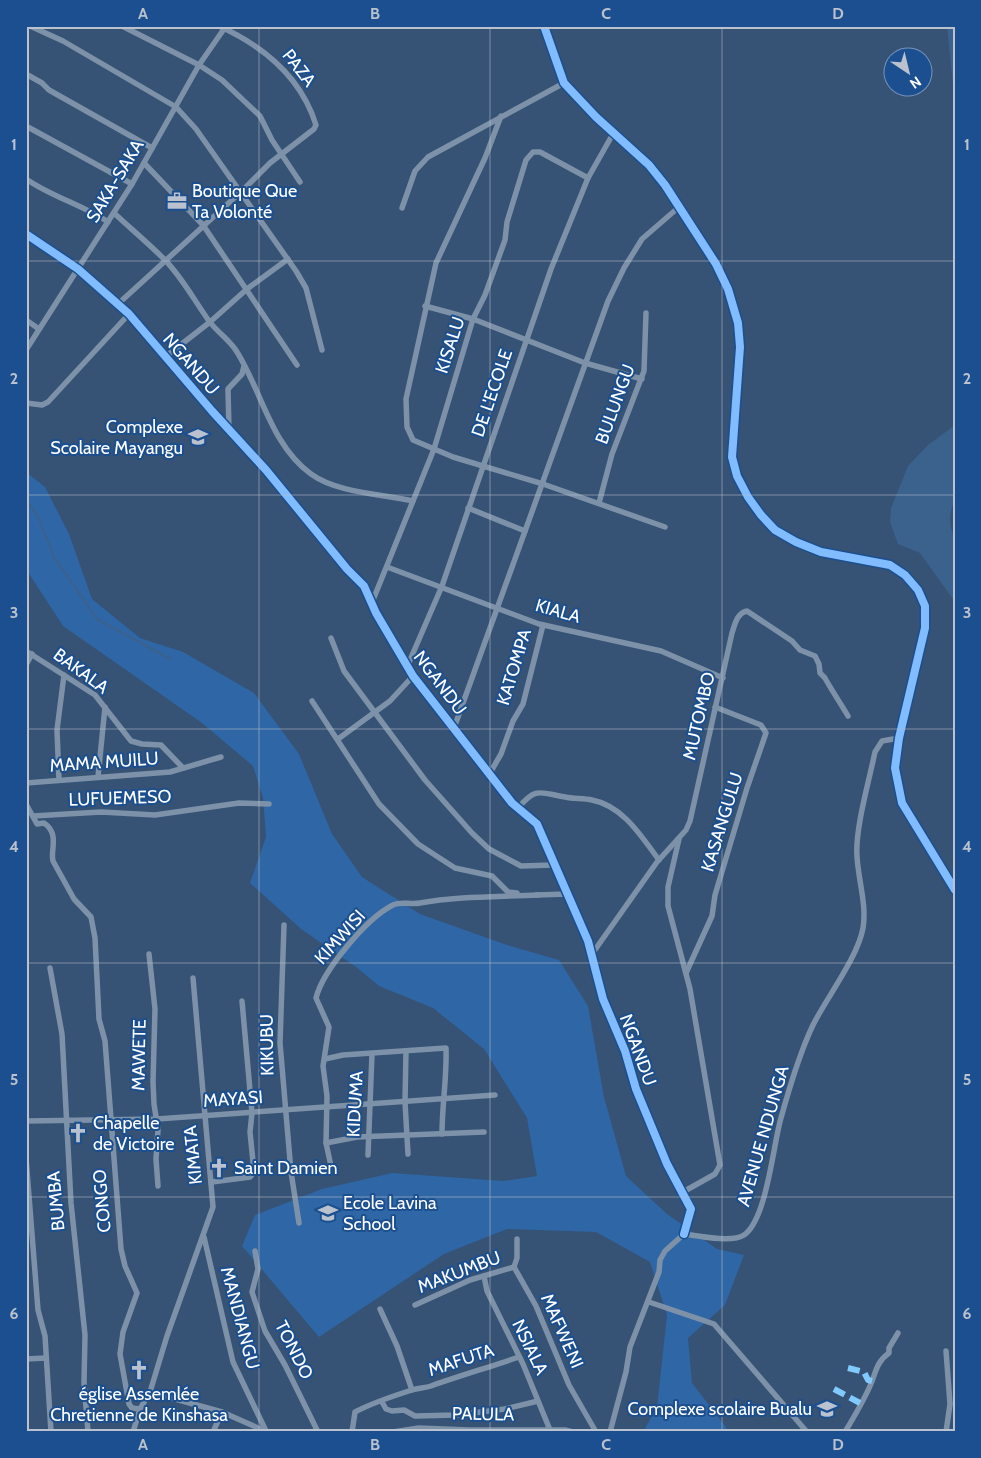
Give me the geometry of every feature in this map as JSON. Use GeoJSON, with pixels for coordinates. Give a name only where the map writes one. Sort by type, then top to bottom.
{"type":"FeatureCollection","features":[{"type":"Feature","properties":{"kind":"street"},"geometry":{"type":"LineString","coordinates":[[30,26],[63,41],[176,107],[196,129],[288,259],[306,288],[322,350]]}},
{"type":"Feature","properties":{"kind":"street"},"geometry":{"type":"LineString","coordinates":[[122,26],[200,65],[222,80],[260,116],[272,140],[300,182]]}},
{"type":"Feature","properties":{"kind":"street"},"geometry":{"type":"LineString","coordinates":[[544,26],[564,83],[649,165],[716,264],[728,289],[738,323],[740,347],[732,456],[737,476],[760,515],[775,530],[796,542],[821,552],[890,565],[905,575],[918,590],[925,606],[925,628],[899,738],[894,768],[902,803],[955,890]]}},
{"type":"Feature","properties":{"kind":"street","name":"SAKA-SAKA"},"geometry":{"type":"LineString","coordinates":[[26,350],[132,184],[223,27]]}},
{"type":"Feature","properties":{"kind":"street","name":"PAZA"},"geometry":{"type":"LineString","coordinates":[[223,27],[268,54],[300,90],[316,125],[314,129],[282,154]]}},
{"type":"Feature","properties":{"kind":"street"},"geometry":{"type":"LineString","coordinates":[[26,74],[42,83],[49,90],[152,148]]}},
{"type":"Feature","properties":{"kind":"street"},"geometry":{"type":"LineString","coordinates":[[402,208],[420,163],[482,129],[500,116],[564,83]]}},
{"type":"Feature","properties":{"kind":"street"},"geometry":{"type":"LineString","coordinates":[[500,116],[485,158],[436,264],[406,399],[410,435],[414,440],[434,449],[482,466],[543,484],[665,527]]}},
{"type":"Feature","properties":{"kind":"street"},"geometry":{"type":"LineString","coordinates":[[26,126],[132,184]]}},
{"type":"Feature","properties":{"kind":"street","name":"DE L'ECOLE"},"geometry":{"type":"LineString","coordinates":[[408,667],[442,586],[551,268],[588,178],[614,132]]}},
{"type":"Feature","properties":{"kind":"street","name":"KISALU"},"geometry":{"type":"LineString","coordinates":[[371,605],[434,449],[473,319],[485,295],[505,240],[507,222],[528,156],[533,152],[540,152],[588,178]]}},
{"type":"Feature","properties":{"kind":"street"},"geometry":{"type":"LineString","coordinates":[[118,304],[282,154]]}},
{"type":"Feature","properties":{"kind":"street"},"geometry":{"type":"LineString","coordinates":[[144,164],[203,225],[248,289],[297,365]]}},
{"type":"Feature","properties":{"kind":"street"},"geometry":{"type":"LineString","coordinates":[[26,179],[72,204],[95,213],[108,222]]}},
{"type":"Feature","properties":{"kind":"street"},"geometry":{"type":"LineString","coordinates":[[454,728],[543,484],[597,328],[624,268],[642,239],[679,207]]}},
{"type":"Feature","properties":{"kind":"street"},"geometry":{"type":"LineString","coordinates":[[114,213],[165,260],[210,322],[237,351],[258,390],[276,435],[309,473],[359,492],[375,493],[413,501]]}},
{"type":"Feature","properties":{"kind":"street","name":"NGANDU"},"geometry":{"type":"LineString","coordinates":[[26,234],[78,268],[129,314],[165,357],[192,385],[229,431],[266,470],[347,569],[364,586],[371,605],[414,676],[518,808],[537,824],[592,954],[603,999],[625,1051],[636,1089],[666,1164],[691,1209],[684,1234]]}},
{"type":"Feature","properties":{"kind":"street"},"geometry":{"type":"LineString","coordinates":[[165,357],[288,259]]}},
{"type":"Feature","properties":{"kind":"street"},"geometry":{"type":"LineString","coordinates":[[426,306],[473,319],[585,363],[642,379]]}},
{"type":"Feature","properties":{"kind":"street","name":"BULUNGU"},"geometry":{"type":"LineString","coordinates":[[599,503],[612,454],[642,379],[646,359],[646,313]]}},
{"type":"Feature","properties":{"kind":"street"},"geometry":{"type":"LineString","coordinates":[[26,404],[42,405],[48,402],[129,314]]}},
{"type":"Feature","properties":{"kind":"street"},"geometry":{"type":"LineString","coordinates":[[26,320],[40,329]]}},
{"type":"Feature","properties":{"kind":"street"},"geometry":{"type":"LineString","coordinates":[[229,431],[228,389],[242,374],[244,366]]}},
{"type":"Feature","properties":{"kind":"street"},"geometry":{"type":"LineString","coordinates":[[468,508],[526,531]]}},
{"type":"Feature","properties":{"kind":"street","name":"KIALA"},"geometry":{"type":"LineString","coordinates":[[387,567],[543,625],[661,651],[723,678]]}},
{"type":"Feature","properties":{"kind":"street","name":"MUTOMBO"},"geometry":{"type":"LineString","coordinates":[[592,954],[659,860],[679,838],[690,821],[732,633],[739,616],[747,611],[792,641],[800,650],[815,656],[820,664],[820,673],[838,695],[848,716]]}},
{"type":"Feature","properties":{"kind":"street","name":"KATOMPA"},"geometry":{"type":"LineString","coordinates":[[490,773],[501,754],[513,720],[523,704],[525,687],[543,625]]}},
{"type":"Feature","properties":{"kind":"street"},"geometry":{"type":"LineString","coordinates":[[331,638],[344,671],[441,800],[489,849],[521,866],[553,865]]}},
{"type":"Feature","properties":{"kind":"street"},"geometry":{"type":"LineString","coordinates":[[26,665],[29,652]]}},
{"type":"Feature","properties":{"kind":"street","name":"BAKALA"},"geometry":{"type":"LineString","coordinates":[[29,652],[95,695],[131,741],[160,745],[183,768]]}},
{"type":"Feature","properties":{"kind":"street"},"geometry":{"type":"LineString","coordinates":[[59,780],[57,730],[64,675]]}},
{"type":"Feature","properties":{"kind":"street"},"geometry":{"type":"LineString","coordinates":[[338,739],[390,700],[414,676]]}},
{"type":"Feature","properties":{"kind":"street"},"geometry":{"type":"LineString","coordinates":[[312,701],[382,808],[425,849],[455,868],[492,876],[508,892],[538,895],[568,894]]}},
{"type":"Feature","properties":{"kind":"street"},"geometry":{"type":"LineString","coordinates":[[98,777],[105,707]]}},
{"type":"Feature","properties":{"kind":"street","name":"KASANGULU"},"geometry":{"type":"LineString","coordinates":[[686,973],[712,916],[716,895],[747,788],[766,733],[761,725],[716,707]]}},
{"type":"Feature","properties":{"kind":"street","name":"AVENUE NDUNGA"},"geometry":{"type":"LineString","coordinates":[[684,1234],[737,1238],[747,1232],[759,1211],[769,1182],[781,1118],[812,1027],[844,970],[862,932],[864,920],[857,855],[874,752],[882,741],[899,738]]}},
{"type":"Feature","properties":{"kind":"street","name":"MAMA MUILU"},"geometry":{"type":"LineString","coordinates":[[26,783],[170,772],[222,757]]}},
{"type":"Feature","properties":{"kind":"street"},"geometry":{"type":"LineString","coordinates":[[518,808],[527,797],[540,792],[592,800],[608,805],[628,820],[659,860]]}},
{"type":"Feature","properties":{"kind":"street","name":"LUFUEMESO"},"geometry":{"type":"LineString","coordinates":[[32,816],[101,812],[155,815],[239,803],[269,804]]}},
{"type":"Feature","properties":{"kind":"street"},"geometry":{"type":"LineString","coordinates":[[26,804],[32,816]]}},
{"type":"Feature","properties":{"kind":"street","name":"CONGO"},"geometry":{"type":"LineString","coordinates":[[32,816],[37,824],[46,824],[54,840],[53,861],[74,899],[91,917],[95,938],[99,1019],[104,1041],[121,1249],[125,1266],[137,1292],[123,1332],[120,1354],[129,1404],[132,1408],[140,1409]]}},
{"type":"Feature","properties":{"kind":"street"},"geometry":{"type":"LineString","coordinates":[[679,838],[668,887],[668,906],[686,973],[720,1165],[715,1174],[683,1192]]}},
{"type":"Feature","properties":{"kind":"street","name":"KIMWISI"},"geometry":{"type":"LineString","coordinates":[[331,1166],[326,1143],[323,1066],[329,1027],[316,998],[326,972],[338,956],[364,929],[393,905],[418,904],[437,899],[538,895]]}},
{"type":"Feature","properties":{"kind":"street","name":"KIKUBU"},"geometry":{"type":"LineString","coordinates":[[284,924],[280,1043],[291,1172],[299,1223]]}},
{"type":"Feature","properties":{"kind":"street","name":"MAWETE"},"geometry":{"type":"LineString","coordinates":[[150,954],[155,1009],[153,1097],[157,1119],[158,1186]]}},
{"type":"Feature","properties":{"kind":"street","name":"BUMBA"},"geometry":{"type":"LineString","coordinates":[[50,968],[62,1034],[71,1202],[85,1335],[84,1382],[88,1432]]}},
{"type":"Feature","properties":{"kind":"street","name":"KIMATA"},"geometry":{"type":"LineString","coordinates":[[133,1432],[140,1409],[150,1392],[185,1284],[204,1237],[213,1207],[193,978]]}},
{"type":"Feature","properties":{"kind":"street"},"geometry":{"type":"LineString","coordinates":[[212,1182],[250,1177],[254,1172],[250,1132],[252,1113],[242,1002]]}},
{"type":"Feature","properties":{"kind":"street"},"geometry":{"type":"LineString","coordinates":[[325,1059],[344,1055],[446,1048],[446,1075],[442,1100],[442,1134]]}},
{"type":"Feature","properties":{"kind":"street"},"geometry":{"type":"LineString","coordinates":[[406,1050],[405,1102],[408,1154]]}},
{"type":"Feature","properties":{"kind":"street","name":"KIDUMA"},"geometry":{"type":"LineString","coordinates":[[368,1155],[372,1054]]}},
{"type":"Feature","properties":{"kind":"street","name":"MAYASI"},"geometry":{"type":"LineString","coordinates":[[26,1121],[157,1119],[326,1108],[344,1104],[442,1100],[495,1095]]}},
{"type":"Feature","properties":{"kind":"street"},"geometry":{"type":"LineString","coordinates":[[326,1143],[368,1137],[484,1132]]}},
{"type":"Feature","properties":{"kind":"street"},"geometry":{"type":"LineString","coordinates":[[26,1158],[38,1310],[45,1336],[51,1432]]}},
{"type":"Feature","properties":{"kind":"street"},"geometry":{"type":"LineString","coordinates":[[610,1432],[626,1372],[630,1347],[649,1302],[665,1250],[684,1234]]}},
{"type":"Feature","properties":{"kind":"street","name":"MANDIANGU"},"geometry":{"type":"LineString","coordinates":[[204,1237],[233,1362],[266,1432]]}},
{"type":"Feature","properties":{"kind":"street"},"geometry":{"type":"LineString","coordinates":[[514,1267],[518,1258],[517,1239]]}},
{"type":"Feature","properties":{"kind":"street","name":"TONDO"},"geometry":{"type":"LineString","coordinates":[[255,1251],[258,1268],[252,1292],[265,1332],[285,1365],[318,1432]]}},
{"type":"Feature","properties":{"kind":"street","name":"MAKUMBU"},"geometry":{"type":"LineString","coordinates":[[415,1305],[484,1276],[514,1267]]}},
{"type":"Feature","properties":{"kind":"street","name":"MAFWENI"},"geometry":{"type":"LineString","coordinates":[[514,1267],[536,1306],[569,1385],[596,1432]]}},
{"type":"Feature","properties":{"kind":"street","name":"NSIALA"},"geometry":{"type":"LineString","coordinates":[[484,1276],[487,1291],[519,1357],[550,1430]]}},
{"type":"Feature","properties":{"kind":"street"},"geometry":{"type":"LineString","coordinates":[[649,1302],[714,1324],[807,1432]]}},
{"type":"Feature","properties":{"kind":"street"},"geometry":{"type":"LineString","coordinates":[[380,1309],[397,1346],[412,1390]]}},
{"type":"Feature","properties":{"kind":"street"},"geometry":{"type":"LineString","coordinates":[[845,1432],[870,1387],[875,1370],[882,1359],[889,1353],[889,1348],[898,1332]]}},
{"type":"Feature","properties":{"kind":"street"},"geometry":{"type":"LineString","coordinates":[[946,1351],[950,1404],[946,1432]]}},
{"type":"Feature","properties":{"kind":"street","name":"MAFUTA"},"geometry":{"type":"LineString","coordinates":[[352,1432],[355,1412],[412,1390],[432,1386],[440,1381],[457,1378],[519,1357]]}},
{"type":"Feature","properties":{"kind":"street"},"geometry":{"type":"LineString","coordinates":[[26,1359],[46,1358]]}},
{"type":"Feature","properties":{"kind":"street"},"geometry":{"type":"LineString","coordinates":[[150,1392],[222,1412],[266,1432]]}},
{"type":"Feature","properties":{"kind":"street"},"geometry":{"type":"LineString","coordinates":[[382,1402],[386,1409],[392,1411],[404,1410],[415,1416],[456,1415],[505,1410],[538,1401]]}},
{"type":"Feature","properties":{"kind":"street"},"geometry":{"type":"LineString","coordinates":[[213,1432],[222,1412]]}},
{"type":"Feature","properties":{"kind":"street","name":"PALULA"},"geometry":{"type":"LineString","coordinates":[[393,1432],[419,1428],[573,1432]]}},
{"type":"Feature","properties":{"kind":"shaded area"},"geometry":{"type":"Polygon","coordinates":[[[947,26],[955,26],[955,105],[947,26]]]}},
{"type":"Feature","properties":{"kind":"shaded area"},"geometry":{"type":"Polygon","coordinates":[[[955,425],[955,501],[951,509],[950,519],[951,529],[955,537],[955,602],[920,553],[898,544],[890,522],[891,508],[908,466],[928,445],[955,425]]]}},
{"type":"Feature","properties":{"kind":"shaded area"},"geometry":{"type":"Polygon","coordinates":[[[26,472],[45,487],[69,534],[92,599],[140,638],[183,652],[254,693],[299,754],[332,834],[362,877],[420,914],[507,945],[559,960],[588,1006],[604,1097],[626,1176],[667,1214],[717,1249],[744,1255],[725,1305],[688,1338],[692,1383],[726,1427],[726,1432],[643,1432],[657,1407],[667,1315],[650,1262],[596,1232],[507,1229],[444,1254],[319,1337],[242,1246],[255,1215],[322,1189],[392,1173],[504,1181],[537,1176],[527,1118],[484,1049],[433,1008],[379,986],[356,967],[301,929],[250,883],[266,837],[263,798],[253,766],[202,723],[63,626],[26,569],[26,472]]]}},
{"type":"Feature","properties":{"kind":"waterway"},"geometry":{"type":"LineString","coordinates":[[26,498],[39,519],[54,557],[97,619],[170,659]]}},
{"type":"Feature","properties":{"kind":"marked path"},"geometry":{"type":"LineString","coordinates":[[848,1368],[864,1372],[868,1380],[872,1381]]}},
{"type":"Feature","properties":{"kind":"marked path"},"geometry":{"type":"LineString","coordinates":[[834,1389],[860,1403]]}},
{"type":"Feature","properties":{"kind":"cycle path"},"geometry":{"type":"LineString","coordinates":[[544,26],[564,83],[596,117],[649,165],[665,185],[716,264],[728,289],[738,323],[740,347],[732,457],[737,476],[748,497],[775,530],[796,542],[821,552],[890,565],[905,575],[918,590],[925,606],[925,628],[899,738],[895,768],[902,803],[955,890]]}},
{"type":"Feature","properties":{"kind":"cycle path"},"geometry":{"type":"LineString","coordinates":[[26,234],[78,269],[129,314],[212,411],[266,470],[347,569],[364,586],[376,613],[413,676],[512,803],[537,824],[588,941],[603,999],[625,1051],[636,1089],[667,1164],[691,1209],[684,1234]]}},
{"type":"Feature","properties":{"kind":"place","name":"Boutique Que Ta Volonté"},"geometry":{"type":"Point","coordinates":[177,201]}},
{"type":"Feature","properties":{"kind":"place","name":"Complexe Scolaire Mayangu"},"geometry":{"type":"Point","coordinates":[198,437]}},
{"type":"Feature","properties":{"kind":"place","name":"Chapelle de Victoire"},"geometry":{"type":"Point","coordinates":[78,1133]}},
{"type":"Feature","properties":{"kind":"place","name":"Saint Damien"},"geometry":{"type":"Point","coordinates":[219,1168]}},
{"type":"Feature","properties":{"kind":"place","name":"Ecole Lavina School"},"geometry":{"type":"Point","coordinates":[328,1213]}},
{"type":"Feature","properties":{"kind":"place","name":"église Assemlée Chretienne de Kinshasa"},"geometry":{"type":"Point","coordinates":[139,1370]}},
{"type":"Feature","properties":{"kind":"place","name":"Complexe scolaire Bualu"},"geometry":{"type":"Point","coordinates":[827,1409]}}]}
